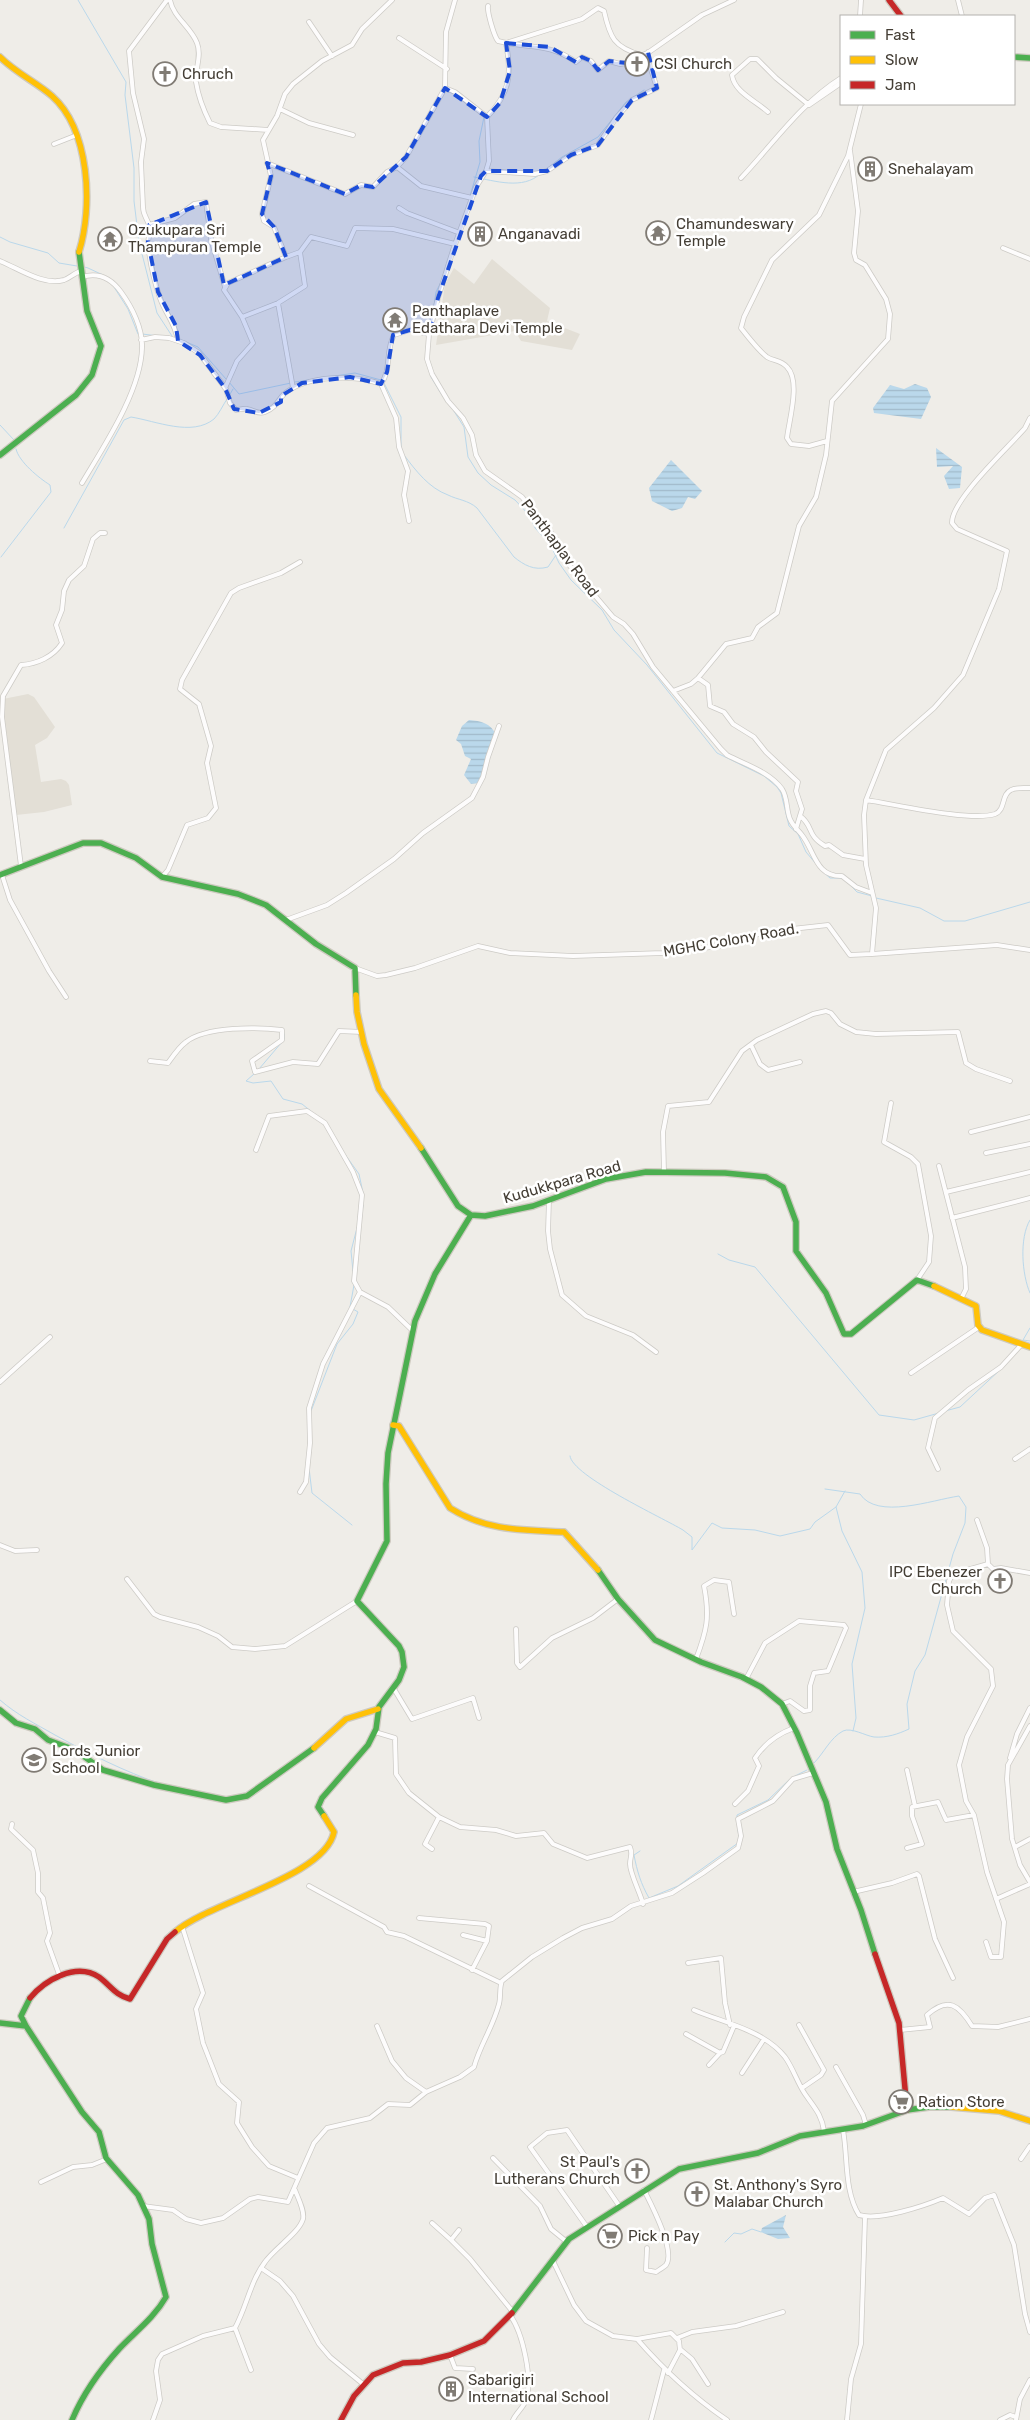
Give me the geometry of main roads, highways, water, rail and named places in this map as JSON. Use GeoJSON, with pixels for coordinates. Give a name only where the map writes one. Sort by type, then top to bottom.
{"type":"FeatureCollection","features":[{"type":"Feature","properties":{"kind":"water"},"geometry":{"type":"Polygon","coordinates":[[[915,384],[927,388],[931,397],[921,419],[874,413],[873,408],[890,385],[904,389],[915,384]]]}},
{"type":"Feature","properties":{"kind":"water"},"geometry":{"type":"Polygon","coordinates":[[[936,448],[962,467],[960,488],[949,489],[944,476],[953,466],[937,467],[936,448]]]}},
{"type":"Feature","properties":{"kind":"water"},"geometry":{"type":"Polygon","coordinates":[[[671,460],[702,491],[695,499],[688,497],[682,508],[672,511],[652,501],[649,488],[671,460]]]}},
{"type":"Feature","properties":{"kind":"water"},"geometry":{"type":"Polygon","coordinates":[[[469,720],[485,723],[496,735],[479,783],[471,784],[464,775],[471,759],[465,756],[461,744],[456,740],[462,726],[469,720]]]}},
{"type":"Feature","properties":{"kind":"water"},"geometry":{"type":"Polygon","coordinates":[[[786,2215],[783,2227],[790,2238],[778,2239],[761,2232],[762,2228],[786,2215]]]}},
{"type":"Feature","properties":{"kind":"waterway"},"geometry":{"type":"LineString","coordinates":[[78,0],[126,82],[125,95],[134,168],[134,201],[139,242],[157,313],[172,336]]}},
{"type":"Feature","properties":{"kind":"waterway"},"geometry":{"type":"LineString","coordinates":[[504,44],[506,58]]}},
{"type":"Feature","properties":{"kind":"waterway"},"geometry":{"type":"LineString","coordinates":[[545,170],[562,157],[598,137],[626,102],[644,90]]}},
{"type":"Feature","properties":{"kind":"waterway"},"geometry":{"type":"LineString","coordinates":[[486,114],[496,104]]}},
{"type":"Feature","properties":{"kind":"waterway"},"geometry":{"type":"LineString","coordinates":[[470,196],[480,162],[479,141],[484,117]]}},
{"type":"Feature","properties":{"kind":"waterway"},"geometry":{"type":"LineString","coordinates":[[474,177],[517,183],[533,179],[540,174]]}},
{"type":"Feature","properties":{"kind":"waterway"},"geometry":{"type":"LineString","coordinates":[[0,237],[10,242],[48,253],[59,263],[77,266]]}},
{"type":"Feature","properties":{"kind":"waterway"},"geometry":{"type":"LineString","coordinates":[[81,266],[103,275]]}},
{"type":"Feature","properties":{"kind":"waterway"},"geometry":{"type":"LineString","coordinates":[[433,312],[436,292],[441,282]]}},
{"type":"Feature","properties":{"kind":"waterway"},"geometry":{"type":"LineString","coordinates":[[114,287],[128,309],[138,334]]}},
{"type":"Feature","properties":{"kind":"waterway"},"geometry":{"type":"LineString","coordinates":[[142,334],[175,338]]}},
{"type":"Feature","properties":{"kind":"waterway"},"geometry":{"type":"LineString","coordinates":[[426,354],[427,338]]}},
{"type":"Feature","properties":{"kind":"waterway"},"geometry":{"type":"LineString","coordinates":[[179,339],[198,347],[226,379]]}},
{"type":"Feature","properties":{"kind":"waterway"},"geometry":{"type":"LineString","coordinates":[[295,382],[355,373],[381,380]]}},
{"type":"Feature","properties":{"kind":"waterway"},"geometry":{"type":"LineString","coordinates":[[431,377],[442,395]]}},
{"type":"Feature","properties":{"kind":"waterway"},"geometry":{"type":"LineString","coordinates":[[229,382],[239,394],[291,383]]}},
{"type":"Feature","properties":{"kind":"waterway"},"geometry":{"type":"LineString","coordinates":[[384,383],[401,417],[401,447]]}},
{"type":"Feature","properties":{"kind":"waterway"},"geometry":{"type":"LineString","coordinates":[[229,396],[233,389]]}},
{"type":"Feature","properties":{"kind":"waterway"},"geometry":{"type":"LineString","coordinates":[[64,528],[124,420],[131,417],[174,426],[195,427],[214,419],[227,399]]}},
{"type":"Feature","properties":{"kind":"waterway"},"geometry":{"type":"LineString","coordinates":[[452,408],[464,427],[468,457],[478,473],[491,485],[515,500],[530,516],[535,528],[550,544],[559,563],[571,580],[602,610],[614,630],[647,665],[717,753],[764,776],[777,787],[781,793],[789,826],[798,834],[806,852],[817,865]]}},
{"type":"Feature","properties":{"kind":"waterway"},"geometry":{"type":"LineString","coordinates":[[0,425],[14,440]]}},
{"type":"Feature","properties":{"kind":"waterway"},"geometry":{"type":"LineString","coordinates":[[1,557],[51,492],[50,485],[25,464],[16,449]]}},
{"type":"Feature","properties":{"kind":"waterway"},"geometry":{"type":"LineString","coordinates":[[404,455],[418,473],[435,488],[452,497],[470,503],[477,508],[514,557],[534,568],[543,568],[548,567],[556,555]]}},
{"type":"Feature","properties":{"kind":"waterway"},"geometry":{"type":"LineString","coordinates":[[821,870],[830,878],[841,878]]}},
{"type":"Feature","properties":{"kind":"waterway"},"geometry":{"type":"LineString","coordinates":[[848,883],[857,892],[872,896]]}},
{"type":"Feature","properties":{"kind":"waterway"},"geometry":{"type":"LineString","coordinates":[[876,898],[920,908],[944,921],[965,921],[1030,902]]}},
{"type":"Feature","properties":{"kind":"waterway"},"geometry":{"type":"LineString","coordinates":[[284,1034],[284,1039]]}},
{"type":"Feature","properties":{"kind":"waterway"},"geometry":{"type":"LineString","coordinates":[[259,1069],[282,1042]]}},
{"type":"Feature","properties":{"kind":"waterway"},"geometry":{"type":"LineString","coordinates":[[254,1074],[246,1081],[253,1083],[271,1081],[283,1099],[302,1104],[312,1112]]}},
{"type":"Feature","properties":{"kind":"waterway"},"geometry":{"type":"LineString","coordinates":[[344,1153],[359,1174],[363,1193]]}},
{"type":"Feature","properties":{"kind":"waterway"},"geometry":{"type":"LineString","coordinates":[[361,1220],[363,1205]]}},
{"type":"Feature","properties":{"kind":"waterway"},"geometry":{"type":"LineString","coordinates":[[1030,1220],[1024,1236],[1023,1246],[1025,1277],[1030,1293]]}},
{"type":"Feature","properties":{"kind":"waterway"},"geometry":{"type":"LineString","coordinates":[[353,1271],[351,1251],[357,1228]]}},
{"type":"Feature","properties":{"kind":"waterway"},"geometry":{"type":"LineString","coordinates":[[718,1254],[729,1260],[755,1267],[879,1415],[914,1420],[939,1413]]}},
{"type":"Feature","properties":{"kind":"waterway"},"geometry":{"type":"LineString","coordinates":[[350,1307],[354,1285]]}},
{"type":"Feature","properties":{"kind":"waterway"},"geometry":{"type":"LineString","coordinates":[[311,1411],[337,1344],[353,1324],[358,1312],[353,1309]]}},
{"type":"Feature","properties":{"kind":"waterway"},"geometry":{"type":"LineString","coordinates":[[1030,1328],[1023,1340],[1030,1341]]}},
{"type":"Feature","properties":{"kind":"waterway"},"geometry":{"type":"LineString","coordinates":[[1004,1366],[1016,1353]]}},
{"type":"Feature","properties":{"kind":"waterway"},"geometry":{"type":"LineString","coordinates":[[945,1411],[960,1407],[1001,1369]]}},
{"type":"Feature","properties":{"kind":"waterway"},"geometry":{"type":"LineString","coordinates":[[570,1456],[575,1464],[601,1485],[683,1530],[692,1537],[692,1550],[712,1523],[722,1528],[755,1530],[780,1536],[810,1529],[815,1522],[836,1507]]}},
{"type":"Feature","properties":{"kind":"waterway"},"geometry":{"type":"LineString","coordinates":[[309,1468],[312,1493],[352,1525]]}},
{"type":"Feature","properties":{"kind":"waterway"},"geometry":{"type":"LineString","coordinates":[[814,1763],[838,1734],[843,1731],[850,1730],[879,1737],[909,1729],[907,1704],[915,1671],[925,1655],[953,1554],[965,1523],[966,1507],[959,1496],[920,1504],[892,1507],[879,1506],[868,1502],[860,1494],[825,1489]]}},
{"type":"Feature","properties":{"kind":"waterway"},"geometry":{"type":"LineString","coordinates":[[845,1491],[836,1507],[842,1531],[862,1572],[865,1608],[852,1664],[856,1718],[853,1731]]}},
{"type":"Feature","properties":{"kind":"waterway"},"geometry":{"type":"LineString","coordinates":[[0,1700],[27,1719],[81,1749],[120,1768],[161,1784]]}},
{"type":"Feature","properties":{"kind":"waterway"},"geometry":{"type":"LineString","coordinates":[[795,1776],[807,1770]]}},
{"type":"Feature","properties":{"kind":"waterway"},"geometry":{"type":"LineString","coordinates":[[737,1819],[737,1815],[768,1800],[790,1779]]}},
{"type":"Feature","properties":{"kind":"waterway"},"geometry":{"type":"LineString","coordinates":[[738,1828],[739,1839]]}},
{"type":"Feature","properties":{"kind":"waterway"},"geometry":{"type":"LineString","coordinates":[[640,1851],[634,1855],[636,1866],[649,1898],[678,1886],[738,1843]]}},
{"type":"Feature","properties":{"kind":"waterway"},"geometry":{"type":"LineString","coordinates":[[725,2242],[734,2233],[741,2234],[752,2229],[761,2232]]}},
{"type":"Feature","properties":{"kind":"place","name":"CSI Church"},"geometry":{"type":"Point","coordinates":[637,64]}},
{"type":"Feature","properties":{"kind":"place","name":"Chruch"},"geometry":{"type":"Point","coordinates":[165,74]}},
{"type":"Feature","properties":{"kind":"place","name":"Snehalayam"},"geometry":{"type":"Point","coordinates":[870,169]}},
{"type":"Feature","properties":{"kind":"place","name":"Chamundeswary Temple"},"geometry":{"type":"Point","coordinates":[658,233]}},
{"type":"Feature","properties":{"kind":"place","name":"Anganavadi"},"geometry":{"type":"Point","coordinates":[480,234]}},
{"type":"Feature","properties":{"kind":"place","name":"Ozukupara Sri Thampuran Temple"},"geometry":{"type":"Point","coordinates":[110,239]}},
{"type":"Feature","properties":{"kind":"place","name":"Panthaplave Edathara Devi Temple"},"geometry":{"type":"Point","coordinates":[395,320]}},
{"type":"Feature","properties":{"kind":"place","name":"IPC Ebenezer Church"},"geometry":{"type":"Point","coordinates":[1000,1581]}},
{"type":"Feature","properties":{"kind":"place","name":"Lords Junior School"},"geometry":{"type":"Point","coordinates":[34,1760]}},
{"type":"Feature","properties":{"kind":"place","name":"Ration Store"},"geometry":{"type":"Point","coordinates":[901,2102]}},
{"type":"Feature","properties":{"kind":"place","name":"St Paul's Lutherans Church"},"geometry":{"type":"Point","coordinates":[637,2171]}},
{"type":"Feature","properties":{"kind":"place","name":"St. Anthony's Syro Malabar Church"},"geometry":{"type":"Point","coordinates":[697,2194]}},
{"type":"Feature","properties":{"kind":"place","name":"Pick n Pay"},"geometry":{"type":"Point","coordinates":[610,2236]}},
{"type":"Feature","properties":{"kind":"place","name":"Sabarigiri International School"},"geometry":{"type":"Point","coordinates":[451,2389]}}]}
